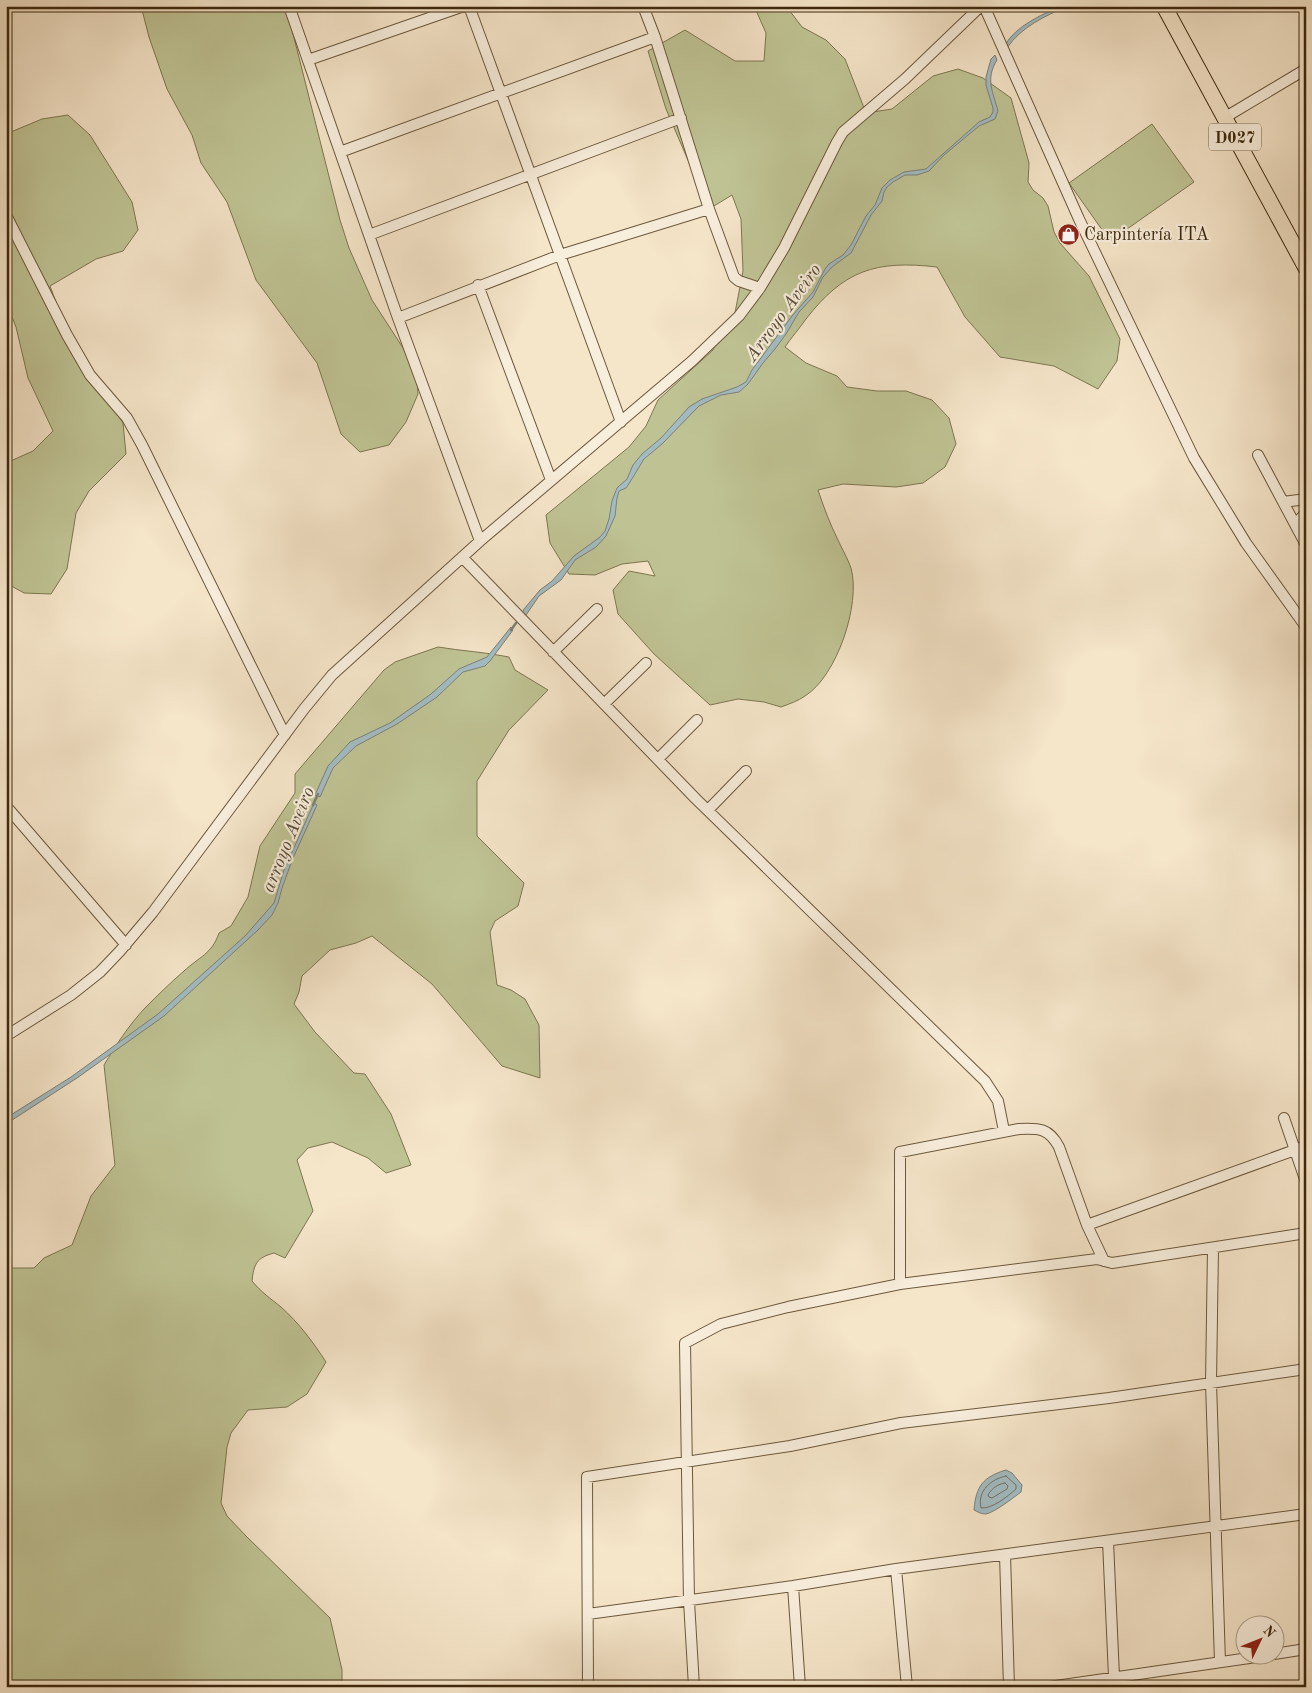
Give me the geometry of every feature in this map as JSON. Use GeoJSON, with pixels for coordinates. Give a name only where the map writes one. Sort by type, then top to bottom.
{"type":"FeatureCollection","features":[{"type":"Feature","properties":{"kind":"main road","name":"D027"},"geometry":{"type":"LineString","coordinates":[[1164,6],[1224,118],[1300,245],[1306,268]]}},
{"type":"Feature","properties":{"kind":"street"},"geometry":{"type":"LineString","coordinates":[[289,6],[398,318],[480,541]]}},
{"type":"Feature","properties":{"kind":"street"},"geometry":{"type":"LineString","coordinates":[[308,60],[464,6]]}},
{"type":"Feature","properties":{"kind":"street"},"geometry":{"type":"LineString","coordinates":[[469,6],[621,422]]}},
{"type":"Feature","properties":{"kind":"street"},"geometry":{"type":"LineString","coordinates":[[643,6],[655,37],[709,209],[734,277],[739,282],[760,288]]}},
{"type":"Feature","properties":{"kind":"street"},"geometry":{"type":"LineString","coordinates":[[6,1036],[71,995],[100,972],[126,945],[332,675],[480,541],[621,422],[739,316],[760,288],[784,248],[843,132],[905,79],[983,6],[1079,219],[1194,458],[1246,543],[1306,627]]}},
{"type":"Feature","properties":{"kind":"street"},"geometry":{"type":"LineString","coordinates":[[340,152],[655,37]]}},
{"type":"Feature","properties":{"kind":"street"},"geometry":{"type":"LineString","coordinates":[[1224,118],[1306,69]]}},
{"type":"Feature","properties":{"kind":"street"},"geometry":{"type":"LineString","coordinates":[[369,236],[681,118]]}},
{"type":"Feature","properties":{"kind":"street"},"geometry":{"type":"LineString","coordinates":[[398,318],[560,254],[709,209]]}},
{"type":"Feature","properties":{"kind":"street"},"geometry":{"type":"LineString","coordinates":[[6,215],[67,335],[90,375],[127,418],[142,445],[285,735]]}},
{"type":"Feature","properties":{"kind":"street"},"geometry":{"type":"LineString","coordinates":[[478,286],[551,480]]}},
{"type":"Feature","properties":{"kind":"street"},"geometry":{"type":"LineString","coordinates":[[1258,455],[1306,545]]}},
{"type":"Feature","properties":{"kind":"street"},"geometry":{"type":"LineString","coordinates":[[1283,502],[1306,499]]}},
{"type":"Feature","properties":{"kind":"street"},"geometry":{"type":"LineString","coordinates":[[1295,524],[1306,513]]}},
{"type":"Feature","properties":{"kind":"street"},"geometry":{"type":"LineString","coordinates":[[462,557],[658,760],[985,1081],[998,1101],[1004,1131]]}},
{"type":"Feature","properties":{"kind":"street"},"geometry":{"type":"LineString","coordinates":[[553,652],[597,609]]}},
{"type":"Feature","properties":{"kind":"street"},"geometry":{"type":"LineString","coordinates":[[604,704],[646,663]]}},
{"type":"Feature","properties":{"kind":"street"},"geometry":{"type":"LineString","coordinates":[[658,760],[697,720]]}},
{"type":"Feature","properties":{"kind":"street"},"geometry":{"type":"LineString","coordinates":[[708,810],[746,770]]}},
{"type":"Feature","properties":{"kind":"street"},"geometry":{"type":"LineString","coordinates":[[6,806],[126,945]]}},
{"type":"Feature","properties":{"kind":"street"},"geometry":{"type":"LineString","coordinates":[[1284,1118],[1301,1148],[1306,1182]]}},
{"type":"Feature","properties":{"kind":"street"},"geometry":{"type":"LineString","coordinates":[[900,1284],[900,1152],[1004,1131],[1031,1128],[1046,1130],[1055,1138],[1088,1225],[1104,1261]]}},
{"type":"Feature","properties":{"kind":"street"},"geometry":{"type":"LineString","coordinates":[[1088,1225],[1301,1148]]}},
{"type":"Feature","properties":{"kind":"street"},"geometry":{"type":"LineString","coordinates":[[694,1687],[689,1601],[685,1343],[720,1324],[748,1316],[900,1284],[1096,1259],[1112,1263],[1306,1233]]}},
{"type":"Feature","properties":{"kind":"street"},"geometry":{"type":"LineString","coordinates":[[1214,1248],[1211,1383],[1220,1662]]}},
{"type":"Feature","properties":{"kind":"street"},"geometry":{"type":"LineString","coordinates":[[588,1687],[587,1477],[790,1446],[901,1423],[1109,1398],[1306,1369]]}},
{"type":"Feature","properties":{"kind":"street"},"geometry":{"type":"LineString","coordinates":[[588,1614],[793,1586],[896,1569],[1306,1514]]}},
{"type":"Feature","properties":{"kind":"street"},"geometry":{"type":"LineString","coordinates":[[1108,1541],[1114,1677]]}},
{"type":"Feature","properties":{"kind":"street"},"geometry":{"type":"LineString","coordinates":[[1005,1555],[1009,1687]]}},
{"type":"Feature","properties":{"kind":"street"},"geometry":{"type":"LineString","coordinates":[[896,1569],[907,1687]]}},
{"type":"Feature","properties":{"kind":"street"},"geometry":{"type":"LineString","coordinates":[[793,1586],[800,1687]]}},
{"type":"Feature","properties":{"kind":"street"},"geometry":{"type":"LineString","coordinates":[[1284,1652],[1306,1649]]}},
{"type":"Feature","properties":{"kind":"street"},"geometry":{"type":"LineString","coordinates":[[1049,1687],[1234,1660]]}},
{"type":"Feature","properties":{"kind":"green space"},"geometry":{"type":"Polygon","coordinates":[[[141,6],[286,6],[340,220],[349,248],[372,300],[416,368],[418,394],[406,422],[389,445],[360,452],[341,434],[317,363],[256,280],[227,202],[201,163],[192,135],[167,89],[149,37],[141,6]]]}},
{"type":"Feature","properties":{"kind":"green space"},"geometry":{"type":"Polygon","coordinates":[[[754,6],[786,6],[802,27],[826,40],[845,59],[866,113],[892,109],[933,76],[958,69],[983,78],[1011,98],[1029,163],[1028,182],[1048,206],[1054,232],[1060,243],[1089,276],[1120,339],[1117,361],[1098,389],[1054,366],[1000,357],[965,317],[937,267],[896,265],[879,267],[848,279],[820,302],[785,347],[806,363],[837,376],[847,387],[877,391],[906,391],[932,400],[949,418],[956,444],[945,467],[923,483],[896,487],[843,484],[818,490],[851,568],[853,600],[844,638],[827,673],[817,686],[805,696],[781,707],[764,702],[738,699],[710,705],[654,654],[618,614],[613,590],[629,571],[655,576],[648,561],[622,564],[595,575],[569,574],[550,543],[546,515],[629,447],[646,426],[658,400],[713,350],[725,327],[734,318],[743,271],[741,219],[732,195],[709,209],[666,109],[648,51],[685,30],[735,61],[764,61],[766,33],[754,6]]]}},
{"type":"Feature","properties":{"kind":"green space"},"geometry":{"type":"Polygon","coordinates":[[[68,115],[90,135],[132,202],[138,230],[123,251],[96,259],[50,286],[74,351],[108,398],[123,423],[126,454],[89,491],[76,513],[67,569],[51,594],[24,593],[6,583],[6,463],[33,451],[53,431],[28,378],[16,327],[6,302],[6,134],[42,119],[68,115]]]}},
{"type":"Feature","properties":{"kind":"green space"},"geometry":{"type":"Polygon","coordinates":[[[1152,124],[1194,182],[1110,241],[1069,183],[1152,124]]]}},
{"type":"Feature","properties":{"kind":"green space"},"geometry":{"type":"Polygon","coordinates":[[[438,647],[509,657],[515,670],[548,690],[509,730],[477,781],[477,836],[524,883],[518,906],[495,921],[490,932],[497,985],[511,990],[525,999],[539,1025],[540,1078],[502,1066],[432,984],[372,936],[356,943],[330,950],[302,976],[299,992],[294,1004],[315,1032],[354,1073],[365,1074],[391,1114],[411,1165],[386,1173],[368,1158],[332,1142],[308,1148],[297,1160],[313,1211],[285,1258],[274,1253],[263,1257],[255,1266],[252,1281],[294,1320],[326,1362],[307,1394],[287,1407],[248,1410],[231,1433],[227,1447],[221,1503],[227,1516],[330,1618],[342,1670],[342,1687],[6,1687],[6,1268],[34,1268],[44,1258],[72,1245],[91,1196],[115,1165],[104,1065],[123,1035],[145,1008],[209,951],[219,933],[231,926],[248,897],[260,846],[295,793],[295,774],[384,670],[395,662],[438,647]]]}},
{"type":"Feature","properties":{"kind":"water"},"geometry":{"type":"Polygon","coordinates":[[[1061,6],[1068,6],[1026,28],[1007,48],[1005,45],[1010,38],[1022,27],[1037,17],[1061,6]]]}},
{"type":"Feature","properties":{"kind":"water"},"geometry":{"type":"Polygon","coordinates":[[[995,55],[997,60],[991,73],[991,85],[998,111],[995,119],[979,126],[944,155],[929,171],[917,175],[905,175],[887,187],[882,201],[871,215],[851,253],[832,267],[823,277],[813,297],[799,312],[786,334],[748,384],[739,392],[721,395],[699,406],[662,444],[644,459],[626,488],[619,491],[615,516],[606,536],[596,547],[575,560],[561,580],[539,596],[524,618],[521,616],[524,609],[540,590],[552,581],[574,556],[600,537],[605,531],[617,488],[627,479],[633,465],[642,454],[661,438],[689,407],[702,399],[746,382],[752,370],[792,316],[813,292],[825,269],[843,255],[851,245],[866,216],[875,205],[882,188],[890,180],[904,172],[926,169],[979,122],[990,117],[993,108],[986,85],[986,77],[991,59],[995,55]]]}},
{"type":"Feature","properties":{"kind":"water"},"geometry":{"type":"Polygon","coordinates":[[[511,627],[513,630],[485,666],[463,672],[437,697],[397,724],[356,746],[333,768],[320,797],[315,795],[328,766],[350,742],[390,723],[431,694],[459,669],[487,657],[511,627]]]}},
{"type":"Feature","properties":{"kind":"water"},"geometry":{"type":"Polygon","coordinates":[[[314,803],[317,805],[293,858],[278,903],[272,915],[258,930],[164,1016],[77,1078],[6,1124],[6,1118],[71,1077],[158,1014],[245,936],[274,903],[284,870],[314,803]]]}},
{"type":"Feature","properties":{"kind":"water"},"geometry":{"type":"Polygon","coordinates":[[[1006,1470],[1012,1473],[1022,1485],[1021,1492],[990,1513],[983,1514],[974,1510],[979,1489],[986,1479],[1006,1470]]]}},
{"type":"Feature","properties":{"kind":"waterway","name":"arroyo Aveiro"},"geometry":{"type":"LineString","coordinates":[[511,630],[516,623]]}},
{"type":"Feature","properties":{"kind":"waterway","name":"arroyo Aveiro"},"geometry":{"type":"LineString","coordinates":[[313,805],[318,794]]}},
{"type":"Feature","properties":{"kind":"place","name":"Carpintería ITA"},"geometry":{"type":"Point","coordinates":[1068,234]}},
{"type":"Feature","properties":{"kind":"water label","name":"Arroyo Aveiro"},"geometry":{"type":"Point","coordinates":[782,312]}}]}
